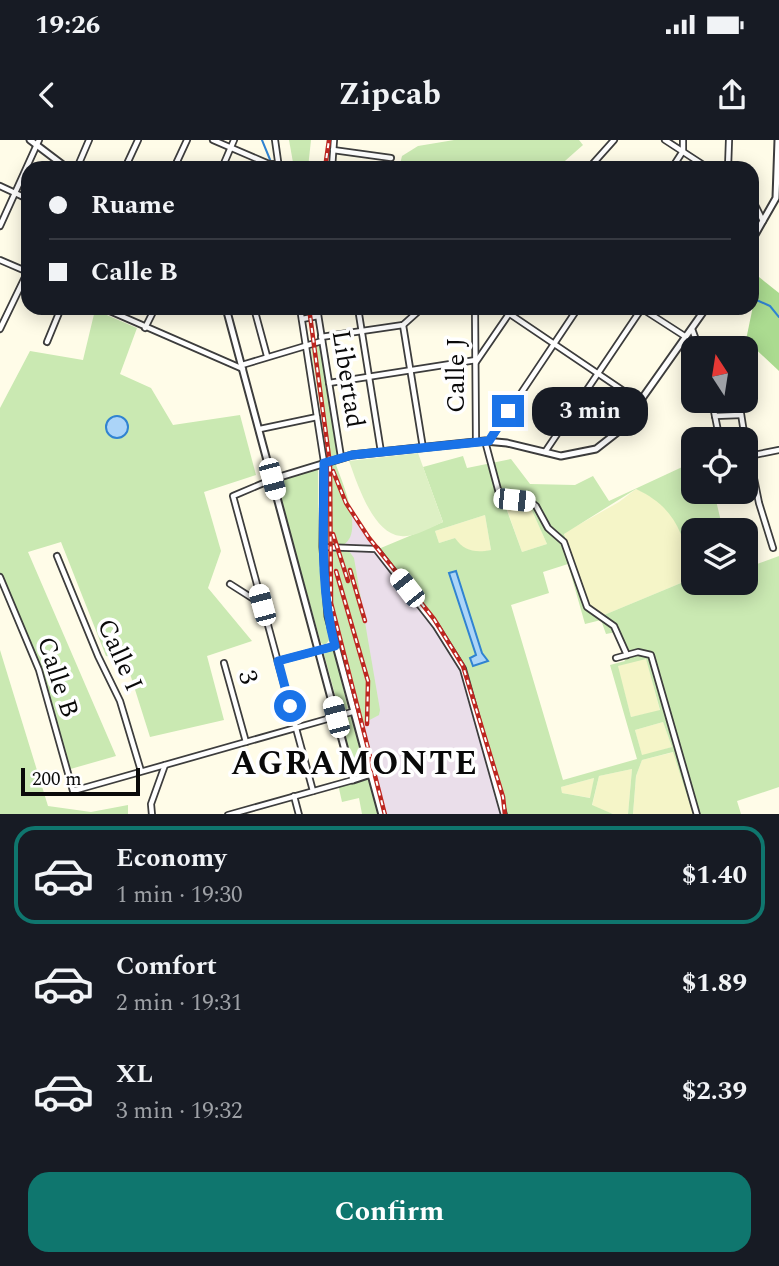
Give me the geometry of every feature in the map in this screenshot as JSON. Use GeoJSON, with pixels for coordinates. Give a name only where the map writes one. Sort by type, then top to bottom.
{"type":"FeatureCollection","features":[{"type":"Feature","properties":{"kind":"street"},"geometry":{"type":"LineString","coordinates":[[30,140],[38,143],[58,161]]}},
{"type":"Feature","properties":{"kind":"street"},"geometry":{"type":"LineString","coordinates":[[79,161],[89,140]]}},
{"type":"Feature","properties":{"kind":"street"},"geometry":{"type":"LineString","coordinates":[[128,161],[138,140]]}},
{"type":"Feature","properties":{"kind":"street"},"geometry":{"type":"LineString","coordinates":[[177,161],[187,140]]}},
{"type":"Feature","properties":{"kind":"street"},"geometry":{"type":"LineString","coordinates":[[213,140],[258,161]]}},
{"type":"Feature","properties":{"kind":"street"},"geometry":{"type":"LineString","coordinates":[[225,161],[234,140]]}},
{"type":"Feature","properties":{"kind":"street"},"geometry":{"type":"LineString","coordinates":[[275,140],[278,161]]}},
{"type":"Feature","properties":{"kind":"street"},"geometry":{"type":"LineString","coordinates":[[332,161],[334,140]]}},
{"type":"Feature","properties":{"kind":"street"},"geometry":{"type":"LineString","coordinates":[[595,161],[614,140]]}},
{"type":"Feature","properties":{"kind":"street"},"geometry":{"type":"LineString","coordinates":[[666,140],[698,161]]}},
{"type":"Feature","properties":{"kind":"street"},"geometry":{"type":"LineString","coordinates":[[677,161],[683,151],[683,140]]}},
{"type":"Feature","properties":{"kind":"street"},"geometry":{"type":"LineString","coordinates":[[728,161],[729,140]]}},
{"type":"Feature","properties":{"kind":"street"},"geometry":{"type":"LineString","coordinates":[[759,230],[776,198],[779,174],[778,140]]}},
{"type":"Feature","properties":{"kind":"street"},"geometry":{"type":"LineString","coordinates":[[30,161],[38,143]]}},
{"type":"Feature","properties":{"kind":"street"},"geometry":{"type":"LineString","coordinates":[[333,150],[391,158]]}},
{"type":"Feature","properties":{"kind":"street"},"geometry":{"type":"LineString","coordinates":[[0,226],[21,180]]}},
{"type":"Feature","properties":{"kind":"street"},"geometry":{"type":"LineString","coordinates":[[0,186],[21,196]]}},
{"type":"Feature","properties":{"kind":"street"},"geometry":{"type":"LineString","coordinates":[[759,212],[764,222]]}},
{"type":"Feature","properties":{"kind":"street"},"geometry":{"type":"LineString","coordinates":[[0,260],[21,268]]}},
{"type":"Feature","properties":{"kind":"street"},"geometry":{"type":"LineString","coordinates":[[0,329],[21,286]]}},
{"type":"Feature","properties":{"kind":"street"},"geometry":{"type":"LineString","coordinates":[[47,342],[58,315]]}},
{"type":"Feature","properties":{"kind":"street"},"geometry":{"type":"LineString","coordinates":[[120,315],[242,367],[321,339],[403,325],[414,315]]}},
{"type":"Feature","properties":{"kind":"street"},"geometry":{"type":"LineString","coordinates":[[145,328],[152,315]]}},
{"type":"Feature","properties":{"kind":"street"},"geometry":{"type":"LineString","coordinates":[[228,315],[353,780]]}},
{"type":"Feature","properties":{"kind":"street"},"geometry":{"type":"LineString","coordinates":[[256,315],[267,356]]}},
{"type":"Feature","properties":{"kind":"street"},"geometry":{"type":"LineString","coordinates":[[301,315],[324,463],[323,547],[328,616],[352,712],[382,814]]}},
{"type":"Feature","properties":{"kind":"street"},"geometry":{"type":"LineString","coordinates":[[359,315],[381,452]]}},
{"type":"Feature","properties":{"kind":"street","name":"Calle J"},"geometry":{"type":"LineString","coordinates":[[475,315],[476,442]]}},
{"type":"Feature","properties":{"kind":"street"},"geometry":{"type":"LineString","coordinates":[[329,383],[476,361],[508,315]]}},
{"type":"Feature","properties":{"kind":"street"},"geometry":{"type":"LineString","coordinates":[[511,315],[640,402]]}},
{"type":"Feature","properties":{"kind":"street"},"geometry":{"type":"LineString","coordinates":[[573,315],[487,441],[499,497],[531,502],[536,506],[548,528],[564,542],[587,607],[614,626],[627,655]]}},
{"type":"Feature","properties":{"kind":"street"},"geometry":{"type":"LineString","coordinates":[[543,454],[637,315]]}},
{"type":"Feature","properties":{"kind":"street"},"geometry":{"type":"LineString","coordinates":[[653,315],[684,336]]}},
{"type":"Feature","properties":{"kind":"street"},"geometry":{"type":"LineString","coordinates":[[687,336],[701,315]]}},
{"type":"Feature","properties":{"kind":"street"},"geometry":{"type":"LineString","coordinates":[[302,319],[318,316]]}},
{"type":"Feature","properties":{"kind":"street","name":"Libertad"},"geometry":{"type":"LineString","coordinates":[[318,316],[341,457]]}},
{"type":"Feature","properties":{"kind":"street"},"geometry":{"type":"LineString","coordinates":[[403,325],[423,448]]}},
{"type":"Feature","properties":{"kind":"street"},"geometry":{"type":"LineString","coordinates":[[692,329],[695,336]]}},
{"type":"Feature","properties":{"kind":"street"},"geometry":{"type":"LineString","coordinates":[[313,791],[233,496],[272,479],[341,457],[487,441],[508,443],[543,454],[575,456],[596,449],[619,431],[681,344]]}},
{"type":"Feature","properties":{"kind":"street"},"geometry":{"type":"LineString","coordinates":[[714,413],[718,427]]}},
{"type":"Feature","properties":{"kind":"street"},"geometry":{"type":"LineString","coordinates":[[715,416],[741,415],[744,427]]}},
{"type":"Feature","properties":{"kind":"street"},"geometry":{"type":"LineString","coordinates":[[260,429],[317,417]]}},
{"type":"Feature","properties":{"kind":"street"},"geometry":{"type":"LineString","coordinates":[[758,454],[779,450]]}},
{"type":"Feature","properties":{"kind":"street"},"geometry":{"type":"LineString","coordinates":[[758,498],[773,548]]}},
{"type":"Feature","properties":{"kind":"street"},"geometry":{"type":"LineString","coordinates":[[323,547],[376,550],[436,626],[463,669],[504,814]]}},
{"type":"Feature","properties":{"kind":"street","name":"Calle I"},"geometry":{"type":"LineString","coordinates":[[57,556],[98,656],[120,701],[141,771]]}},
{"type":"Feature","properties":{"kind":"street","name":"Calle B"},"geometry":{"type":"LineString","coordinates":[[0,577],[39,670],[73,791],[141,771]]}},
{"type":"Feature","properties":{"kind":"street"},"geometry":{"type":"LineString","coordinates":[[230,584],[262,605]]}},
{"type":"Feature","properties":{"kind":"street"},"geometry":{"type":"LineString","coordinates":[[278,661],[335,646]]}},
{"type":"Feature","properties":{"kind":"street"},"geometry":{"type":"LineString","coordinates":[[615,658],[642,652],[651,655],[697,814]]}},
{"type":"Feature","properties":{"kind":"street","name":"3"},"geometry":{"type":"LineString","coordinates":[[224,663],[246,742]]}},
{"type":"Feature","properties":{"kind":"street"},"geometry":{"type":"LineString","coordinates":[[141,771],[352,712]]}},
{"type":"Feature","properties":{"kind":"street"},"geometry":{"type":"LineString","coordinates":[[152,814],[151,804],[165,765]]}},
{"type":"Feature","properties":{"kind":"street"},"geometry":{"type":"LineString","coordinates":[[151,769],[160,776]]}},
{"type":"Feature","properties":{"kind":"street"},"geometry":{"type":"LineString","coordinates":[[228,814],[371,774]]}},
{"type":"Feature","properties":{"kind":"street"},"geometry":{"type":"LineString","coordinates":[[294,796],[299,814]]}},
{"type":"Feature","properties":{"kind":"shaded area"},"geometry":{"type":"Polygon","coordinates":[[[329,460],[346,503],[369,538],[434,619],[463,666],[502,814],[382,814],[328,616],[323,557],[324,462],[329,460]]]}},
{"type":"Feature","properties":{"kind":"green space"},"geometry":{"type":"Polygon","coordinates":[[[289,140],[311,140],[309,161],[293,161],[289,140]]]}},
{"type":"Feature","properties":{"kind":"green space"},"geometry":{"type":"Polygon","coordinates":[[[454,140],[579,140],[583,145],[565,161],[401,161],[402,156],[418,146],[454,140]]]}},
{"type":"Feature","properties":{"kind":"green space"},"geometry":{"type":"Polygon","coordinates":[[[759,277],[779,293],[779,371],[758,351],[758,336],[747,336],[751,315],[759,315],[759,277]]]}},
{"type":"Feature","properties":{"kind":"green space"},"geometry":{"type":"Polygon","coordinates":[[[94,315],[107,315],[137,328],[120,374],[151,388],[173,425],[240,415],[256,475],[204,492],[221,551],[208,588],[252,641],[207,656],[224,720],[150,737],[125,658],[106,656],[61,542],[28,552],[116,756],[67,770],[39,670],[0,577],[0,408],[30,351],[83,360],[94,315]]]}},
{"type":"Feature","properties":{"kind":"green space"},"geometry":{"type":"Polygon","coordinates":[[[313,345],[320,346],[337,455],[328,457],[311,349],[313,345]]]}},
{"type":"Feature","properties":{"kind":"green space"},"geometry":{"type":"Polygon","coordinates":[[[418,453],[443,522],[417,534],[401,536],[382,527],[374,517],[349,461],[418,453]]]}},
{"type":"Feature","properties":{"kind":"green space"},"geometry":{"type":"Polygon","coordinates":[[[463,456],[467,468],[511,459],[530,484],[575,485],[593,476],[609,501],[681,468],[681,504],[717,504],[720,518],[681,518],[681,534],[674,520],[659,503],[636,489],[564,534],[589,604],[604,615],[681,583],[681,595],[758,595],[758,564],[779,556],[779,787],[737,801],[741,814],[693,814],[673,752],[642,760],[636,776],[633,814],[628,814],[632,769],[599,776],[592,805],[613,814],[504,814],[463,666],[434,619],[376,550],[443,522],[423,467],[463,456]],[[529,504],[505,505],[522,552],[547,544],[529,504]],[[485,515],[435,531],[439,543],[455,538],[470,550],[491,550],[485,515]],[[568,564],[543,572],[549,593],[511,605],[563,780],[637,759],[610,665],[625,661],[616,632],[606,634],[601,620],[585,624],[568,564]],[[646,659],[618,666],[631,717],[660,710],[646,659]],[[663,722],[635,730],[642,755],[672,747],[663,722]],[[594,778],[561,787],[562,793],[590,798],[594,778]]]}},
{"type":"Feature","properties":{"kind":"green space"},"geometry":{"type":"Polygon","coordinates":[[[335,462],[352,519],[349,539],[343,545],[327,543],[327,466],[335,462]]]}},
{"type":"Feature","properties":{"kind":"green space"},"geometry":{"type":"Polygon","coordinates":[[[315,468],[318,470],[319,558],[324,616],[330,639],[325,645],[321,643],[276,483],[315,468]]]}},
{"type":"Feature","properties":{"kind":"green space"},"geometry":{"type":"Polygon","coordinates":[[[636,489],[656,498],[678,523],[681,532],[681,583],[604,615],[589,605],[564,533],[619,502],[636,489]]]}},
{"type":"Feature","properties":{"kind":"green space"},"geometry":{"type":"Polygon","coordinates":[[[505,504],[529,504],[547,544],[522,552],[505,504]]]}},
{"type":"Feature","properties":{"kind":"green space"},"geometry":{"type":"Polygon","coordinates":[[[485,515],[491,550],[478,553],[461,547],[455,538],[439,543],[435,531],[485,515]]]}},
{"type":"Feature","properties":{"kind":"green space"},"geometry":{"type":"Polygon","coordinates":[[[342,549],[349,551],[354,558],[380,710],[379,715],[364,723],[357,719],[332,619],[326,552],[342,549]]]}},
{"type":"Feature","properties":{"kind":"green space"},"geometry":{"type":"Polygon","coordinates":[[[0,650],[48,806],[91,812],[128,805],[128,814],[0,814],[0,650]]]}},
{"type":"Feature","properties":{"kind":"green space"},"geometry":{"type":"Polygon","coordinates":[[[330,650],[334,651],[348,708],[344,712],[339,710],[324,654],[330,650]]]}},
{"type":"Feature","properties":{"kind":"green space"},"geometry":{"type":"Polygon","coordinates":[[[646,658],[660,711],[631,717],[617,666],[646,658]]]}},
{"type":"Feature","properties":{"kind":"green space"},"geometry":{"type":"Polygon","coordinates":[[[351,716],[366,771],[355,775],[341,720],[351,716]]]}},
{"type":"Feature","properties":{"kind":"green space"},"geometry":{"type":"Polygon","coordinates":[[[663,722],[672,747],[642,756],[635,730],[663,722]]]}},
{"type":"Feature","properties":{"kind":"green space"},"geometry":{"type":"Polygon","coordinates":[[[674,752],[693,814],[633,814],[636,776],[642,760],[674,752]]]}},
{"type":"Feature","properties":{"kind":"green space"},"geometry":{"type":"Polygon","coordinates":[[[632,769],[628,814],[613,814],[592,806],[599,776],[632,769]]]}},
{"type":"Feature","properties":{"kind":"green space"},"geometry":{"type":"Polygon","coordinates":[[[371,774],[382,814],[362,814],[359,798],[342,802],[338,784],[371,774]]]}},
{"type":"Feature","properties":{"kind":"green space"},"geometry":{"type":"Polygon","coordinates":[[[594,778],[591,798],[562,793],[561,787],[594,778]]]}},
{"type":"Feature","properties":{"kind":"water"},"geometry":{"type":"Polygon","coordinates":[[[113,416],[121,416],[128,423],[128,431],[121,438],[113,438],[106,431],[106,423],[113,416]]]}},
{"type":"Feature","properties":{"kind":"water"},"geometry":{"type":"Polygon","coordinates":[[[456,571],[482,653],[488,661],[473,666],[470,658],[476,655],[449,573],[456,571]]]}},
{"type":"Feature","properties":{"kind":"waterway"},"geometry":{"type":"LineString","coordinates":[[262,140],[271,161]]}},
{"type":"Feature","properties":{"kind":"waterway"},"geometry":{"type":"LineString","coordinates":[[759,301],[770,306],[779,317]]}},
{"type":"Feature","properties":{"kind":"railway"},"geometry":{"type":"LineString","coordinates":[[326,161],[329,140]]}},
{"type":"Feature","properties":{"kind":"railway"},"geometry":{"type":"LineString","coordinates":[[310,315],[330,464],[331,603],[385,814]]}},
{"type":"Feature","properties":{"kind":"railway"},"geometry":{"type":"LineString","coordinates":[[333,471],[346,503],[369,538],[434,619],[463,666],[503,797],[505,814]]}},
{"type":"Feature","properties":{"kind":"railway"},"geometry":{"type":"LineString","coordinates":[[333,534],[348,581]]}},
{"type":"Feature","properties":{"kind":"railway"},"geometry":{"type":"LineString","coordinates":[[350,570],[365,621]]}},
{"type":"Feature","properties":{"kind":"railway"},"geometry":{"type":"LineString","coordinates":[[336,571],[368,681],[367,724]]}},
{"type":"Feature","properties":{"kind":"district","name":"AGRAMONTE"},"geometry":{"type":"Point","coordinates":[355,764]}},
{"type":"Feature","properties":{"kind":"route"},"geometry":{"type":"LineString","coordinates":[[290,706],[278,661],[335,646],[328,616],[323,557],[324,463],[352,455],[489,441],[508,411]]}}]}
